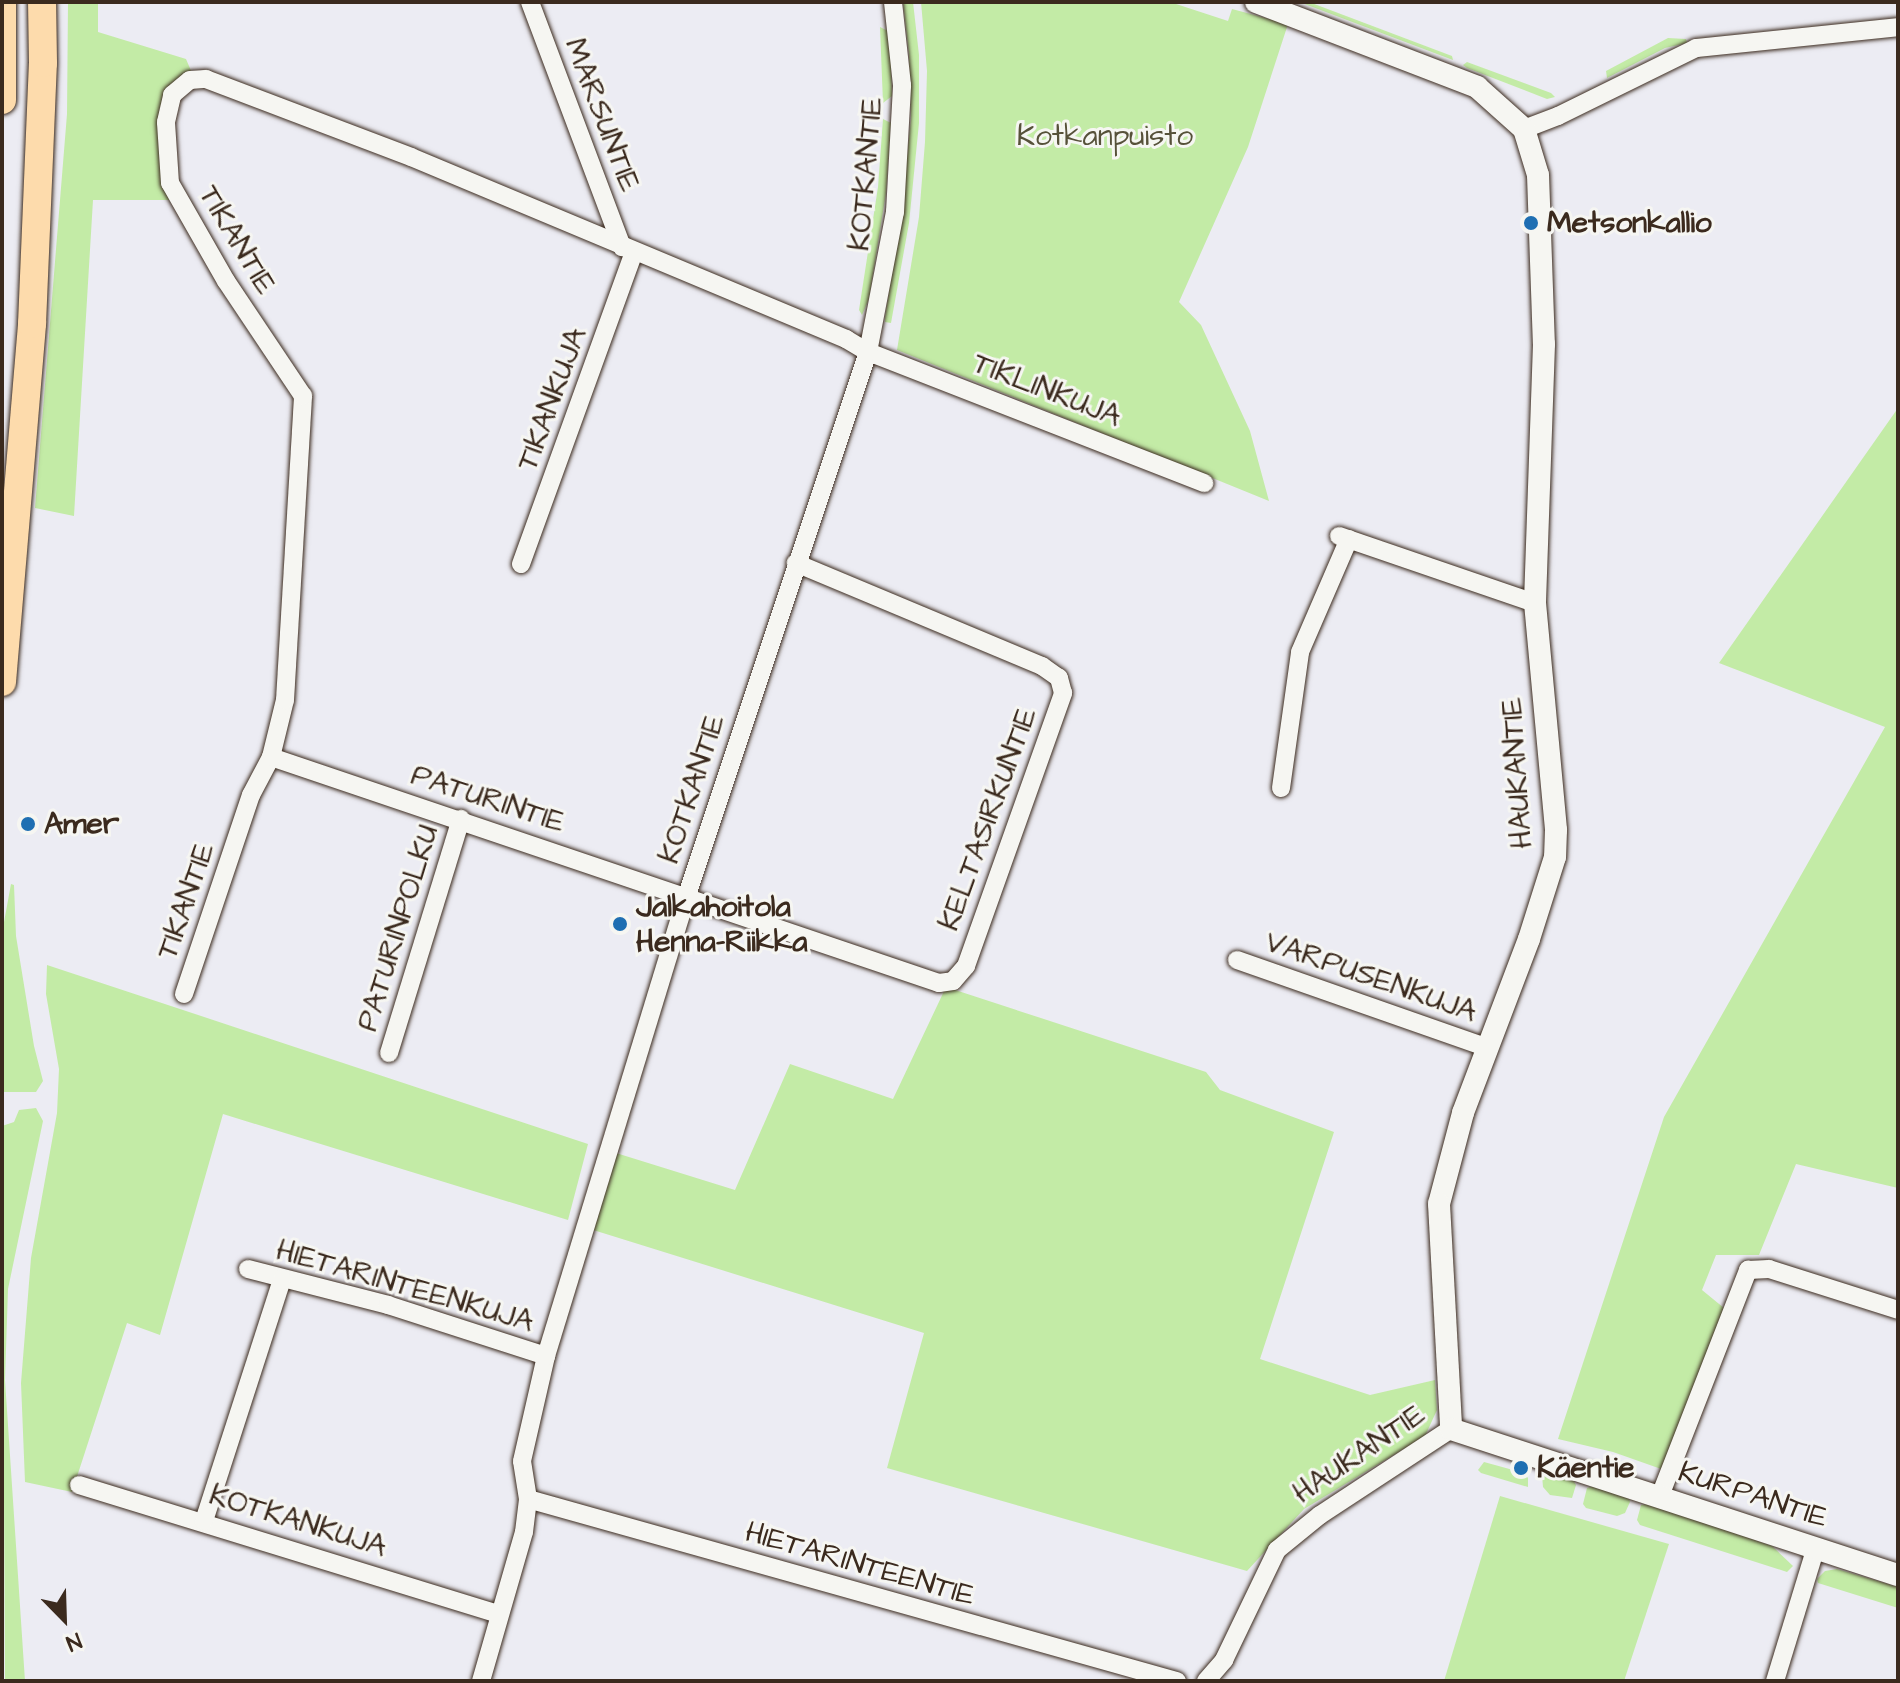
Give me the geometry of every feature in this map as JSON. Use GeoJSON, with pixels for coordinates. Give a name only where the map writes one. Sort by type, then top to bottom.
{"type":"FeatureCollection","features":[{"type":"Feature","properties":{"kind":"main road"},"geometry":{"type":"LineString","coordinates":[[2,2],[2,100]]}},
{"type":"Feature","properties":{"kind":"main road"},"geometry":{"type":"LineString","coordinates":[[2,682],[32,324],[43,63],[42,2]]}},
{"type":"Feature","properties":{"kind":"street","name":"MARSUNTIE"},"geometry":{"type":"LineString","coordinates":[[530,2],[628,250]]}},
{"type":"Feature","properties":{"kind":"street","name":"KOTKANTIE"},"geometry":{"type":"LineString","coordinates":[[481,1681],[524,1532],[528,1499],[522,1461],[546,1356],[686,898],[868,352],[895,212],[902,85],[893,2]]}},
{"type":"Feature","properties":{"kind":"street"},"geometry":{"type":"LineString","coordinates":[[1256,2],[1280,6],[1477,87],[1524,129],[1558,116],[1696,48],[1898,27]]}},
{"type":"Feature","properties":{"kind":"street","name":"TIKANTIE"},"geometry":{"type":"LineString","coordinates":[[184,994],[251,795],[271,757],[285,700],[303,396],[226,281],[170,183],[166,122],[172,95],[190,80],[206,79],[411,157],[846,339],[868,352]]}},
{"type":"Feature","properties":{"kind":"street","name":"HAUKANTIE"},"geometry":{"type":"LineString","coordinates":[[1206,1681],[1224,1660],[1277,1550],[1320,1515],[1451,1429],[1439,1204],[1463,1113],[1529,939],[1555,857],[1535,603],[1544,344],[1543,223],[1538,175],[1524,129]]}},
{"type":"Feature","properties":{"kind":"street","name":"TIKANKUJA"},"geometry":{"type":"LineString","coordinates":[[521,564],[628,250]]}},
{"type":"Feature","properties":{"kind":"street","name":"TIKLINKUJA"},"geometry":{"type":"LineString","coordinates":[[868,352],[1204,483]]}},
{"type":"Feature","properties":{"kind":"street"},"geometry":{"type":"LineString","coordinates":[[1281,788],[1300,652],[1344,538],[1535,603]]}},
{"type":"Feature","properties":{"kind":"street","name":"KELTASIRKUNTIE"},"geometry":{"type":"LineString","coordinates":[[686,898],[939,983],[953,981],[966,966],[1063,693],[1059,678],[1042,666],[796,563]]}},
{"type":"Feature","properties":{"kind":"street","name":"PATURINTIE"},"geometry":{"type":"LineString","coordinates":[[271,757],[461,819],[686,898]]}},
{"type":"Feature","properties":{"kind":"street","name":"PATURINPOLKU"},"geometry":{"type":"LineString","coordinates":[[389,1053],[461,819]]}},
{"type":"Feature","properties":{"kind":"street","name":"VARPUSENKUJA"},"geometry":{"type":"LineString","coordinates":[[1237,960],[1486,1047]]}},
{"type":"Feature","properties":{"kind":"street","name":"HIETARINTEENKUJA"},"geometry":{"type":"LineString","coordinates":[[248,1269],[388,1305],[546,1356]]}},
{"type":"Feature","properties":{"kind":"street"},"geometry":{"type":"LineString","coordinates":[[1660,1496],[1748,1270],[1769,1269],[1898,1310]]}},
{"type":"Feature","properties":{"kind":"street"},"geometry":{"type":"LineString","coordinates":[[204,1521],[282,1279]]}},
{"type":"Feature","properties":{"kind":"street","name":"KURPANTIE"},"geometry":{"type":"LineString","coordinates":[[1451,1429],[1898,1575]]}},
{"type":"Feature","properties":{"kind":"street","name":"KOTKANKUJA"},"geometry":{"type":"LineString","coordinates":[[79,1485],[499,1614]]}},
{"type":"Feature","properties":{"kind":"street","name":"HIETARINTEENTIE"},"geometry":{"type":"LineString","coordinates":[[528,1499],[1177,1681]]}},
{"type":"Feature","properties":{"kind":"street"},"geometry":{"type":"LineString","coordinates":[[1775,1681],[1816,1547]]}},
{"type":"Feature","properties":{"kind":"green space"},"geometry":{"type":"Polygon","coordinates":[[[68,2],[98,2],[98,32],[186,59],[192,73],[169,93],[175,200],[93,200],[74,516],[35,508],[67,114],[68,2]]]}},
{"type":"Feature","properties":{"kind":"green space"},"geometry":{"type":"Polygon","coordinates":[[[903,2],[913,2],[919,55],[919,123],[909,223],[891,323],[885,322],[885,318],[911,119],[909,54],[903,2]]]}},
{"type":"Feature","properties":{"kind":"green space","name":"Kotkanpuisto"},"geometry":{"type":"Polygon","coordinates":[[[921,2],[1170,2],[1228,21],[1232,9],[1288,24],[1248,147],[1179,302],[1201,325],[1250,431],[1269,501],[897,350],[919,217],[925,142],[927,71],[921,2]]]}},
{"type":"Feature","properties":{"kind":"green space"},"geometry":{"type":"Polygon","coordinates":[[[1309,2],[1452,56],[1453,60],[1302,3],[1309,2]]]}},
{"type":"Feature","properties":{"kind":"green space"},"geometry":{"type":"Polygon","coordinates":[[[880,27],[890,32],[892,96],[883,103],[880,27]]]}},
{"type":"Feature","properties":{"kind":"green space"},"geometry":{"type":"Polygon","coordinates":[[[1668,38],[1686,39],[1687,43],[1665,48],[1607,78],[1606,71],[1668,38]]]}},
{"type":"Feature","properties":{"kind":"green space"},"geometry":{"type":"Polygon","coordinates":[[[1467,62],[1555,97],[1547,99],[1467,68],[1463,65],[1467,62]]]}},
{"type":"Feature","properties":{"kind":"green space"},"geometry":{"type":"Polygon","coordinates":[[[883,119],[891,123],[886,193],[869,299],[862,315],[859,310],[878,187],[883,119]]]}},
{"type":"Feature","properties":{"kind":"green space"},"geometry":{"type":"Polygon","coordinates":[[[1898,408],[1898,1188],[1796,1164],[1759,1255],[1716,1255],[1702,1290],[1724,1308],[1664,1470],[1613,1452],[1558,1439],[1664,1117],[1885,727],[1719,663],[1898,408]]]}},
{"type":"Feature","properties":{"kind":"green space"},"geometry":{"type":"Polygon","coordinates":[[[11,884],[14,885],[16,936],[34,1046],[43,1081],[36,1092],[2,1092],[2,933],[11,884]]]}},
{"type":"Feature","properties":{"kind":"green space"},"geometry":{"type":"Polygon","coordinates":[[[47,965],[588,1144],[568,1220],[223,1114],[160,1335],[127,1323],[72,1492],[25,1482],[21,1383],[31,1258],[57,1113],[59,1069],[46,994],[47,965]]]}},
{"type":"Feature","properties":{"kind":"green space"},"geometry":{"type":"Polygon","coordinates":[[[946,987],[1206,1072],[1220,1090],[1334,1132],[1260,1359],[1370,1395],[1435,1380],[1437,1410],[1425,1436],[1304,1509],[1247,1571],[887,1468],[924,1333],[590,1229],[616,1153],[735,1190],[790,1064],[893,1099],[946,987]]]}},
{"type":"Feature","properties":{"kind":"green space"},"geometry":{"type":"Polygon","coordinates":[[[36,1108],[43,1121],[8,1289],[5,1380],[25,1681],[5,1681],[2,1126],[14,1122],[19,1110],[36,1108]]]}},
{"type":"Feature","properties":{"kind":"green space"},"geometry":{"type":"Polygon","coordinates":[[[1484,1462],[1524,1473],[1528,1478],[1528,1487],[1481,1473],[1478,1470],[1484,1462]]]}},
{"type":"Feature","properties":{"kind":"green space"},"geometry":{"type":"Polygon","coordinates":[[[1554,1473],[1573,1480],[1576,1485],[1572,1498],[1550,1495],[1543,1487],[1542,1475],[1554,1473]]]}},
{"type":"Feature","properties":{"kind":"green space"},"geometry":{"type":"Polygon","coordinates":[[[1593,1486],[1628,1496],[1630,1502],[1625,1513],[1617,1516],[1586,1508],[1583,1504],[1587,1488],[1593,1486]]]}},
{"type":"Feature","properties":{"kind":"green space"},"geometry":{"type":"Polygon","coordinates":[[[1500,1496],[1669,1544],[1624,1681],[1444,1681],[1500,1496]]]}},
{"type":"Feature","properties":{"kind":"green space"},"geometry":{"type":"Polygon","coordinates":[[[1649,1504],[1772,1546],[1793,1566],[1787,1572],[1640,1525],[1637,1520],[1641,1505],[1649,1504]]]}},
{"type":"Feature","properties":{"kind":"green space"},"geometry":{"type":"Polygon","coordinates":[[[1837,1569],[1898,1587],[1898,1608],[1818,1583],[1817,1579],[1825,1571],[1837,1569]]]}},
{"type":"Feature","properties":{"kind":"place","name":"Metsonkallio"},"geometry":{"type":"Point","coordinates":[1531,223]}},
{"type":"Feature","properties":{"kind":"place","name":"Amer"},"geometry":{"type":"Point","coordinates":[28,824]}},
{"type":"Feature","properties":{"kind":"place","name":"Jalkahoitola Henna-Riikka"},"geometry":{"type":"Point","coordinates":[620,924]}},
{"type":"Feature","properties":{"kind":"place","name":"Käentie"},"geometry":{"type":"Point","coordinates":[1521,1468]}}]}
